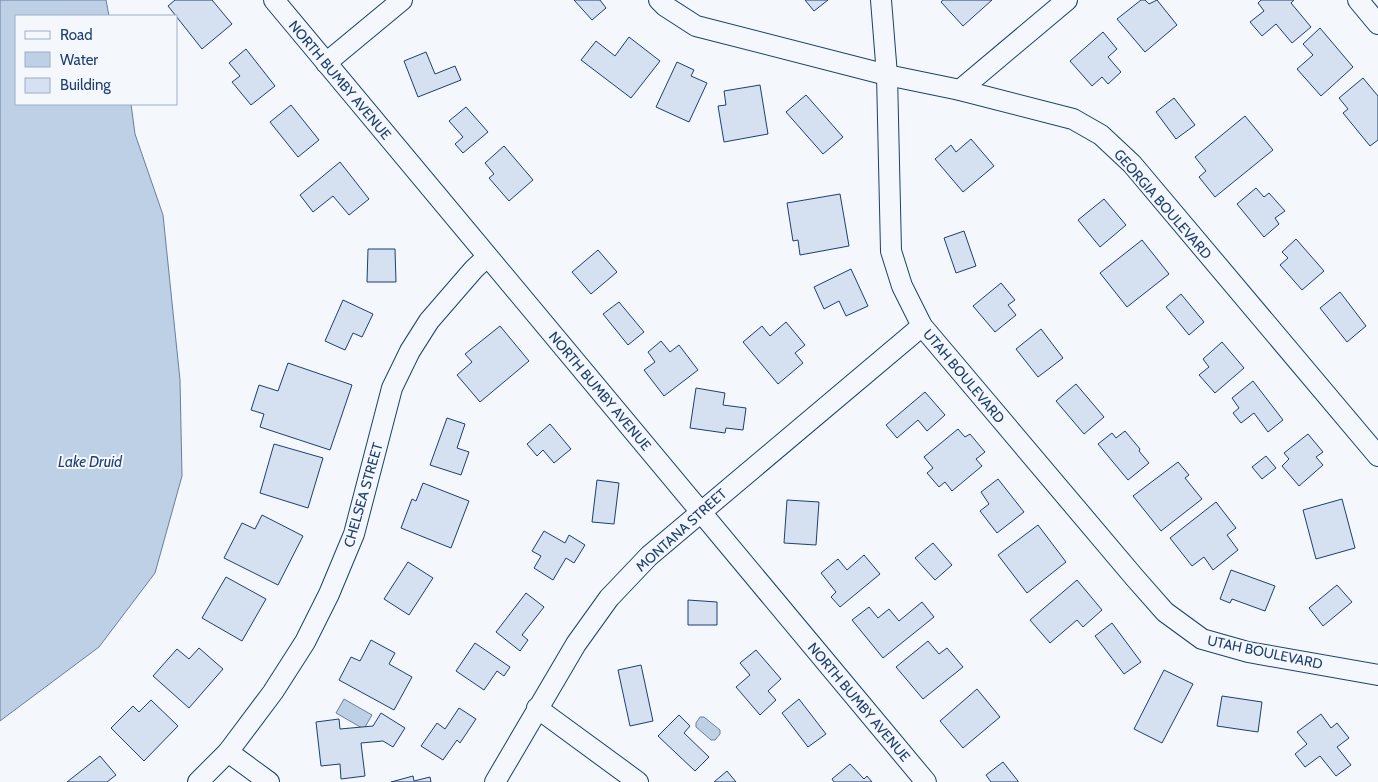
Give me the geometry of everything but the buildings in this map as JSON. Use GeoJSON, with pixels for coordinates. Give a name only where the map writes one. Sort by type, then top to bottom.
{"type":"FeatureCollection","features":[{"type":"Feature","properties":{"kind":"street","name":"NORTH BUMBY AVENUE"},"geometry":{"type":"LineString","coordinates":[[274,0],[926,782]]}},
{"type":"Feature","properties":{"kind":"street"},"geometry":{"type":"LineString","coordinates":[[326,63],[402,0]]}},
{"type":"Feature","properties":{"kind":"street"},"geometry":{"type":"LineString","coordinates":[[659,0],[696,26],[887,75],[881,0]]}},
{"type":"Feature","properties":{"kind":"street"},"geometry":{"type":"LineString","coordinates":[[960,90],[1067,0]]}},
{"type":"Feature","properties":{"kind":"street"},"geometry":{"type":"LineString","coordinates":[[1358,0],[1378,24]]}},
{"type":"Feature","properties":{"kind":"street","name":"GEORGIA BOULEVARD"},"geometry":{"type":"LineString","coordinates":[[887,75],[960,90],[1073,119],[1101,135],[1132,164],[1378,456]]}},
{"type":"Feature","properties":{"kind":"street","name":"UTAH BOULEVARD"},"geometry":{"type":"LineString","coordinates":[[887,75],[891,251],[902,286],[922,326],[1165,612],[1202,639],[1248,652],[1378,676]]}},
{"type":"Feature","properties":{"kind":"street","name":"CHELSEA STREET"},"geometry":{"type":"LineString","coordinates":[[198,782],[228,752],[273,692],[304,642],[329,594],[354,534],[392,388],[410,351],[428,321],[487,257]]}},
{"type":"Feature","properties":{"kind":"street","name":"MONTANA STREET"},"geometry":{"type":"LineString","coordinates":[[495,782],[576,644],[609,598],[649,556],[700,511],[922,326]]}},
{"type":"Feature","properties":{"kind":"street"},"geometry":{"type":"LineString","coordinates":[[538,708],[638,782]]}},
{"type":"Feature","properties":{"kind":"street"},"geometry":{"type":"LineString","coordinates":[[228,752],[269,782]]}},
{"type":"Feature","properties":{"kind":"water","name":"Lake Druid"},"geometry":{"type":"Polygon","coordinates":[[[0,0],[106,0],[109,15],[15,15],[15,105],[131,105],[135,134],[163,215],[180,380],[182,476],[155,573],[99,647],[0,721],[0,0]]]}},
{"type":"Feature","properties":{"kind":"water"},"geometry":{"type":"Polygon","coordinates":[[[344,699],[372,715],[365,727],[362,728],[336,713],[344,699]]]}},
{"type":"Feature","properties":{"kind":"water"},"geometry":{"type":"Polygon","coordinates":[[[700,717],[704,717],[720,730],[720,734],[715,740],[711,740],[696,727],[700,717]]]}}]}
